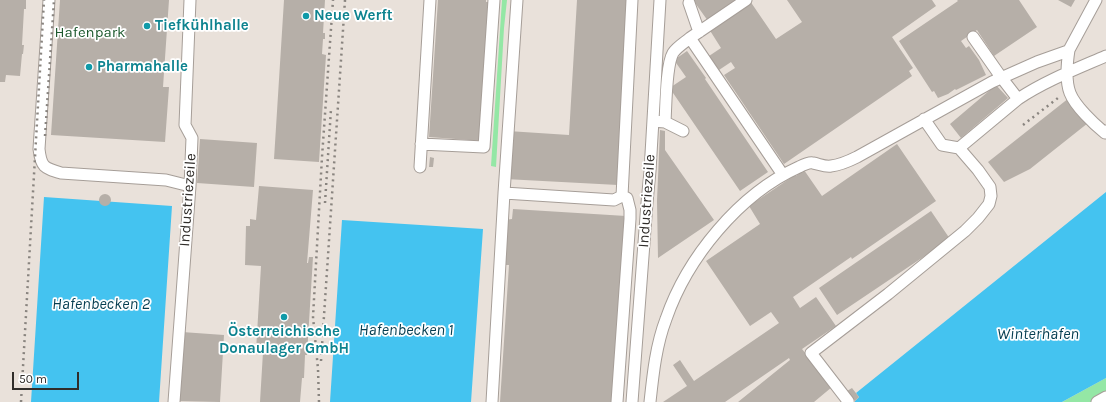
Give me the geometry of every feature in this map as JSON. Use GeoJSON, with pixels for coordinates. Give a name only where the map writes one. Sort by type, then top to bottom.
{"type":"FeatureCollection","features":[{"type":"Feature","properties":{"kind":"street"},"geometry":{"type":"LineString","coordinates":[[49,0],[39,149],[44,166],[61,173],[166,180],[190,186]]}},
{"type":"Feature","properties":{"kind":"street","name":"Industriezeile"},"geometry":{"type":"LineString","coordinates":[[174,402],[190,186],[192,138],[185,125],[190,0]]}},
{"type":"Feature","properties":{"kind":"street"},"geometry":{"type":"LineString","coordinates":[[420,167],[430,0]]}},
{"type":"Feature","properties":{"kind":"street"},"geometry":{"type":"LineString","coordinates":[[421,144],[484,147],[494,0]]}},
{"type":"Feature","properties":{"kind":"street"},"geometry":{"type":"LineString","coordinates":[[492,402],[517,0]]}},
{"type":"Feature","properties":{"kind":"street"},"geometry":{"type":"LineString","coordinates":[[622,196],[632,0]]}},
{"type":"Feature","properties":{"kind":"street","name":"Industriezeile"},"geometry":{"type":"LineString","coordinates":[[632,402],[646,203],[650,171],[660,0]]}},
{"type":"Feature","properties":{"kind":"street"},"geometry":{"type":"LineString","coordinates":[[665,122],[670,60],[675,50],[746,0]]}},
{"type":"Feature","properties":{"kind":"street"},"geometry":{"type":"LineString","coordinates":[[1096,0],[1071,47],[1067,73],[1069,92],[1075,102],[1095,125],[1105,133],[1106,131]]}},
{"type":"Feature","properties":{"kind":"street"},"geometry":{"type":"LineString","coordinates":[[689,3],[699,32]]}},
{"type":"Feature","properties":{"kind":"street"},"geometry":{"type":"LineString","coordinates":[[973,37],[1001,78],[1018,99]]}},
{"type":"Feature","properties":{"kind":"street"},"geometry":{"type":"LineString","coordinates":[[690,38],[783,175]]}},
{"type":"Feature","properties":{"kind":"street"},"geometry":{"type":"LineString","coordinates":[[650,402],[657,352],[671,305],[685,277],[708,243],[750,198],[783,175],[800,166],[812,162],[819,165],[831,166],[857,157],[1001,78],[1071,47]]}},
{"type":"Feature","properties":{"kind":"street"},"geometry":{"type":"LineString","coordinates":[[959,148],[1018,99],[1032,90],[1106,56]]}},
{"type":"Feature","properties":{"kind":"street"},"geometry":{"type":"LineString","coordinates":[[848,402],[811,353],[888,294],[965,231],[989,204],[991,196],[990,187],[978,170],[959,148],[942,145],[924,119]]}},
{"type":"Feature","properties":{"kind":"street"},"geometry":{"type":"LineString","coordinates":[[653,121],[665,122],[683,131]]}},
{"type":"Feature","properties":{"kind":"street"},"geometry":{"type":"LineString","coordinates":[[504,193],[614,200],[622,196]]}},
{"type":"Feature","properties":{"kind":"street"},"geometry":{"type":"LineString","coordinates":[[618,402],[630,219],[630,210],[627,198],[622,196]]}},
{"type":"Feature","properties":{"kind":"street"},"geometry":{"type":"LineString","coordinates":[[1097,402],[1106,397]]}},
{"type":"Feature","properties":{"kind":"green space"},"geometry":{"type":"Polygon","coordinates":[[[502,0],[507,0],[496,167],[491,166],[502,0]]]}},
{"type":"Feature","properties":{"kind":"green space"},"geometry":{"type":"Polygon","coordinates":[[[1106,378],[1106,402],[1062,402],[1064,401],[1106,378]]]}},
{"type":"Feature","properties":{"kind":"water","name":"Winterhafen"},"geometry":{"type":"Polygon","coordinates":[[[1106,192],[1106,378],[1062,402],[855,402],[859,397],[856,393],[1106,192]]]}},
{"type":"Feature","properties":{"kind":"water","name":"Hafenbecken 2"},"geometry":{"type":"Polygon","coordinates":[[[44,197],[172,206],[159,402],[31,402],[44,197]]]}},
{"type":"Feature","properties":{"kind":"water","name":"Hafenbecken 1"},"geometry":{"type":"Polygon","coordinates":[[[342,220],[483,229],[471,402],[330,402],[342,220]]]}},
{"type":"Feature","properties":{"kind":"building"},"geometry":{"type":"Polygon","coordinates":[[[0,0],[26,0],[22,45],[24,45],[20,76],[6,75],[5,82],[0,82],[0,0]]]}},
{"type":"Feature","properties":{"kind":"building","name":"Pharmahalle"},"geometry":{"type":"Polygon","coordinates":[[[60,0],[169,0],[163,87],[169,87],[165,142],[51,135],[60,0]]]}},
{"type":"Feature","properties":{"kind":"building"},"geometry":{"type":"Polygon","coordinates":[[[284,0],[325,0],[323,33],[325,33],[325,39],[323,39],[322,54],[326,55],[319,162],[274,159],[284,0]]]}},
{"type":"Feature","properties":{"kind":"building"},"geometry":{"type":"Polygon","coordinates":[[[438,0],[486,0],[486,2],[491,2],[482,141],[429,137],[438,0]]]}},
{"type":"Feature","properties":{"kind":"building"},"geometry":{"type":"Polygon","coordinates":[[[577,0],[629,0],[618,185],[505,179],[508,131],[569,135],[577,0]]]}},
{"type":"Feature","properties":{"kind":"building"},"geometry":{"type":"Polygon","coordinates":[[[693,0],[739,0],[708,21],[693,0]]]}},
{"type":"Feature","properties":{"kind":"building"},"geometry":{"type":"Polygon","coordinates":[[[787,0],[932,0],[936,6],[892,37],[913,68],[909,71],[912,76],[784,164],[724,75],[735,68],[731,62],[719,70],[709,56],[721,48],[709,29],[750,1],[776,39],[802,22],[787,0]]]}},
{"type":"Feature","properties":{"kind":"building"},"geometry":{"type":"Polygon","coordinates":[[[957,0],[1019,0],[1037,27],[994,56],[977,30],[961,41],[966,48],[969,46],[979,60],[986,75],[938,98],[934,91],[932,92],[899,41],[958,1],[957,0]]]}},
{"type":"Feature","properties":{"kind":"building"},"geometry":{"type":"Polygon","coordinates":[[[1058,0],[1075,0],[1071,7],[1058,0]]]}},
{"type":"Feature","properties":{"kind":"building"},"geometry":{"type":"Polygon","coordinates":[[[687,51],[768,172],[740,191],[671,90],[671,87],[686,77],[674,60],[687,51]]]}},
{"type":"Feature","properties":{"kind":"building"},"geometry":{"type":"Polygon","coordinates":[[[996,85],[1008,98],[961,138],[950,124],[996,85]]]}},
{"type":"Feature","properties":{"kind":"building"},"geometry":{"type":"Polygon","coordinates":[[[1069,98],[1088,123],[1030,169],[1004,182],[988,162],[1069,98]]]}},
{"type":"Feature","properties":{"kind":"building"},"geometry":{"type":"Polygon","coordinates":[[[660,130],[665,131],[665,150],[714,220],[658,258],[657,201],[660,130]]]}},
{"type":"Feature","properties":{"kind":"building"},"geometry":{"type":"Polygon","coordinates":[[[200,139],[257,143],[254,187],[197,183],[200,139]]]}},
{"type":"Feature","properties":{"kind":"building"},"geometry":{"type":"Polygon","coordinates":[[[897,144],[936,201],[852,259],[851,257],[793,297],[800,308],[816,297],[836,326],[802,349],[832,387],[814,402],[738,402],[790,360],[789,358],[725,402],[663,402],[687,386],[673,365],[680,360],[694,381],[779,323],[771,312],[750,326],[706,261],[760,224],[749,206],[804,170],[822,196],[897,144]]]}},
{"type":"Feature","properties":{"kind":"building"},"geometry":{"type":"Polygon","coordinates":[[[430,157],[434,158],[433,167],[429,167],[430,157]]]}},
{"type":"Feature","properties":{"kind":"building"},"geometry":{"type":"Polygon","coordinates":[[[259,186],[313,190],[307,263],[309,257],[313,257],[307,355],[305,355],[304,378],[302,378],[300,402],[260,402],[263,352],[256,351],[261,266],[245,265],[246,226],[250,226],[250,219],[256,220],[259,186]]]}},
{"type":"Feature","properties":{"kind":"building"},"geometry":{"type":"Polygon","coordinates":[[[103,194],[107,194],[111,200],[107,206],[103,206],[99,202],[99,198],[103,194]]]}},
{"type":"Feature","properties":{"kind":"building"},"geometry":{"type":"Polygon","coordinates":[[[513,209],[626,216],[613,402],[500,402],[509,265],[505,265],[504,220],[512,219],[513,209]]]}},
{"type":"Feature","properties":{"kind":"building"},"geometry":{"type":"Polygon","coordinates":[[[931,211],[950,239],[837,315],[819,288],[931,211]]]}},
{"type":"Feature","properties":{"kind":"building"},"geometry":{"type":"Polygon","coordinates":[[[182,332],[224,335],[220,402],[177,401],[182,332]]]}},
{"type":"Feature","properties":{"kind":"building"},"geometry":{"type":"Polygon","coordinates":[[[852,388],[859,397],[855,401],[847,391],[852,388]]]}},
{"type":"Feature","properties":{"kind":"railway"},"geometry":{"type":"LineString","coordinates":[[21,402],[44,0]]}},
{"type":"Feature","properties":{"kind":"railway"},"geometry":{"type":"LineString","coordinates":[[45,136],[54,0]]}},
{"type":"Feature","properties":{"kind":"railway"},"geometry":{"type":"LineString","coordinates":[[319,402],[318,369],[313,317],[333,0]]}},
{"type":"Feature","properties":{"kind":"railway"},"geometry":{"type":"LineString","coordinates":[[321,361],[345,0]]}},
{"type":"Feature","properties":{"kind":"railway"},"geometry":{"type":"LineString","coordinates":[[1023,125],[1058,98]]}},
{"type":"Feature","properties":{"kind":"railway"},"geometry":{"type":"LineString","coordinates":[[325,203],[331,109]]}},
{"type":"Feature","properties":{"kind":"place","name":"Neue Werft"},"geometry":{"type":"Point","coordinates":[306,16]}},
{"type":"Feature","properties":{"kind":"place","name":"Tiefkühlhalle"},"geometry":{"type":"Point","coordinates":[147,26]}},
{"type":"Feature","properties":{"kind":"place","name":"Pharmahalle"},"geometry":{"type":"Point","coordinates":[89,67]}},
{"type":"Feature","properties":{"kind":"place","name":"Österreichische Donaulager GmbH"},"geometry":{"type":"Point","coordinates":[284,317]}},
{"type":"Feature","properties":{"kind":"park label","name":"Hafenpark"},"geometry":{"type":"Point","coordinates":[90,33]}}]}
